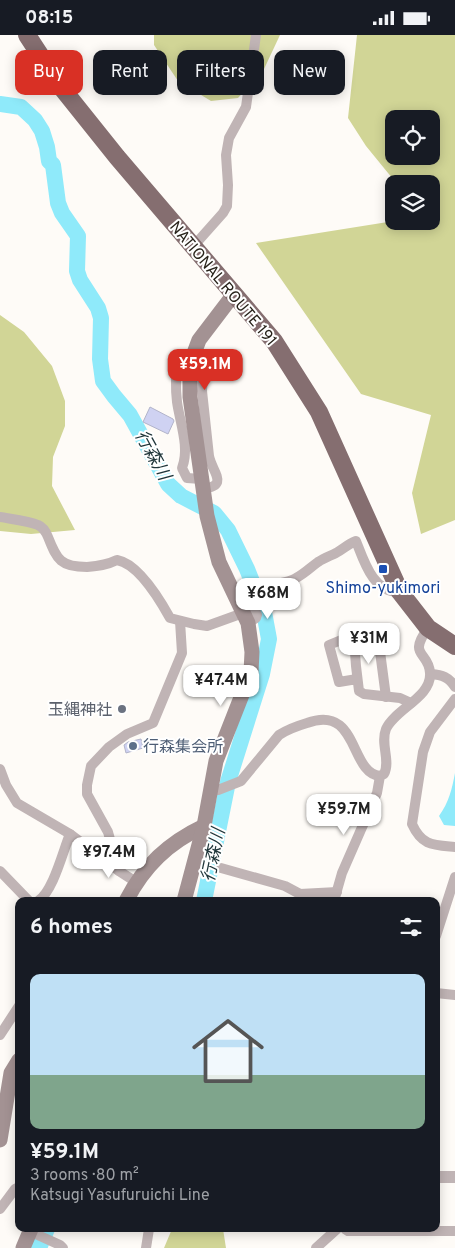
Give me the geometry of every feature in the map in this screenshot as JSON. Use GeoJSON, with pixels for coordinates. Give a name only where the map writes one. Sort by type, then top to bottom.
{"type":"FeatureCollection","features":[{"type":"Feature","properties":{"kind":"highway","name":"NATIONAL ROUTE 191"},"geometry":{"type":"LineString","coordinates":[[27,35],[61,87],[117,157],[155,200],[190,245],[274,341],[319,411],[400,592],[428,628],[455,646]]}},
{"type":"Feature","properties":{"kind":"main road"},"geometry":{"type":"LineString","coordinates":[[185,897],[204,826],[216,761],[251,672],[252,652],[245,618],[219,563],[207,516],[190,397],[190,376],[193,356],[199,340],[234,294]]}},
{"type":"Feature","properties":{"kind":"main road"},"geometry":{"type":"LineString","coordinates":[[128,897],[136,882],[155,859],[184,835],[204,826]]}},
{"type":"Feature","properties":{"kind":"main road"},"geometry":{"type":"LineString","coordinates":[[0,1140],[11,1073],[15,1066]]}},
{"type":"Feature","properties":{"kind":"main road"},"geometry":{"type":"LineString","coordinates":[[23,1248],[31,1232]]}},
{"type":"Feature","properties":{"kind":"street"},"geometry":{"type":"LineString","coordinates":[[190,245],[199,240],[223,213],[226,206],[228,185],[226,155],[229,138],[246,107],[256,35]]}},
{"type":"Feature","properties":{"kind":"street"},"geometry":{"type":"LineString","coordinates":[[183,356],[178,355],[176,380],[177,401],[186,455],[182,468],[187,478],[202,487],[212,488],[217,485],[218,474],[211,466],[209,456],[202,391],[204,361],[199,360]]}},
{"type":"Feature","properties":{"kind":"street"},"geometry":{"type":"LineString","coordinates":[[0,517],[38,525],[46,531],[59,559],[68,565],[108,565],[117,560],[129,564],[154,591],[170,618],[180,621],[207,626],[245,618],[256,618],[257,615],[252,599],[264,588],[274,583],[286,582],[296,578],[320,560],[337,553],[348,544],[356,541],[369,572],[377,582],[392,593],[400,592]]}},
{"type":"Feature","properties":{"kind":"street"},"geometry":{"type":"LineString","coordinates":[[119,871],[108,832],[87,794],[91,766],[109,747],[127,734],[153,723],[182,653],[180,621]]}},
{"type":"Feature","properties":{"kind":"street"},"geometry":{"type":"LineString","coordinates":[[210,791],[218,790],[241,781],[279,735],[287,730],[319,719],[327,719],[343,729],[372,776],[384,775],[386,770],[383,743],[386,730],[393,718],[419,697],[427,685],[430,674],[418,645],[428,628]]}},
{"type":"Feature","properties":{"kind":"street"},"geometry":{"type":"LineString","coordinates":[[377,629],[386,697]]}},
{"type":"Feature","properties":{"kind":"street"},"geometry":{"type":"LineString","coordinates":[[430,674],[441,675],[451,680],[455,687]]}},
{"type":"Feature","properties":{"kind":"street"},"geometry":{"type":"LineString","coordinates":[[358,679],[359,691],[364,694],[400,698],[411,703]]}},
{"type":"Feature","properties":{"kind":"street"},"geometry":{"type":"LineString","coordinates":[[455,699],[430,732],[422,752],[412,824],[417,835],[425,841],[435,845],[455,847]]}},
{"type":"Feature","properties":{"kind":"street"},"geometry":{"type":"LineString","coordinates":[[0,769],[6,785],[17,803],[70,834],[136,882]]}},
{"type":"Feature","properties":{"kind":"street"},"geometry":{"type":"LineString","coordinates":[[221,868],[285,886],[300,894],[336,896],[342,873],[377,793],[380,776]]}},
{"type":"Feature","properties":{"kind":"street"},"geometry":{"type":"LineString","coordinates":[[43,897],[50,887],[70,834]]}},
{"type":"Feature","properties":{"kind":"street"},"geometry":{"type":"LineString","coordinates":[[0,871],[25,897]]}},
{"type":"Feature","properties":{"kind":"street"},"geometry":{"type":"LineString","coordinates":[[440,924],[455,877]]}},
{"type":"Feature","properties":{"kind":"street"},"geometry":{"type":"LineString","coordinates":[[440,993],[455,995]]}},
{"type":"Feature","properties":{"kind":"street"},"geometry":{"type":"LineString","coordinates":[[0,1035],[15,1012]]}},
{"type":"Feature","properties":{"kind":"street"},"geometry":{"type":"LineString","coordinates":[[440,1177],[455,1177]]}},
{"type":"Feature","properties":{"kind":"street"},"geometry":{"type":"LineString","coordinates":[[0,1209],[15,1189]]}},
{"type":"Feature","properties":{"kind":"street"},"geometry":{"type":"LineString","coordinates":[[440,1231],[455,1231]]}},
{"type":"Feature","properties":{"kind":"street"},"geometry":{"type":"LineString","coordinates":[[34,1232],[63,1248]]}},
{"type":"Feature","properties":{"kind":"street"},"geometry":{"type":"LineString","coordinates":[[146,1248],[149,1232]]}},
{"type":"Feature","properties":{"kind":"street"},"geometry":{"type":"LineString","coordinates":[[316,1248],[333,1232]]}},
{"type":"Feature","properties":{"kind":"green space"},"geometry":{"type":"Polygon","coordinates":[[[154,35],[280,35],[264,69],[264,50],[177,50],[177,80],[167,64],[167,50],[157,50],[154,45],[154,35]]]}},
{"type":"Feature","properties":{"kind":"green space"},"geometry":{"type":"Polygon","coordinates":[[[357,35],[455,35],[455,520],[421,534],[412,493],[431,415],[361,394],[256,243],[385,222],[385,230],[440,230],[440,175],[390,175],[366,146],[348,118],[357,35]]]}},
{"type":"Feature","properties":{"kind":"green space"},"geometry":{"type":"Polygon","coordinates":[[[201,95],[241,95],[238,98],[211,101],[201,95]]]}},
{"type":"Feature","properties":{"kind":"green space"},"geometry":{"type":"Polygon","coordinates":[[[0,315],[24,332],[52,366],[65,401],[65,426],[53,457],[52,486],[75,530],[31,534],[0,531],[0,315]]]}},
{"type":"Feature","properties":{"kind":"green space"},"geometry":{"type":"Polygon","coordinates":[[[171,1232],[223,1232],[226,1248],[164,1248],[171,1232]]]}},
{"type":"Feature","properties":{"kind":"water"},"geometry":{"type":"Polygon","coordinates":[[[455,773],[455,826],[444,825],[439,816],[450,795],[455,773]]]}},
{"type":"Feature","properties":{"kind":"building"},"geometry":{"type":"Polygon","coordinates":[[[150,407],[173,419],[174,421],[168,434],[143,422],[150,407]]]}},
{"type":"Feature","properties":{"kind":"building","name":"行森集会所"},"geometry":{"type":"Polygon","coordinates":[[[141,739],[143,748],[126,753],[124,745],[141,739]]]}},
{"type":"Feature","properties":{"kind":"waterway","name":"行森川"},"geometry":{"type":"LineString","coordinates":[[0,104],[21,107],[35,120],[42,131],[49,161],[53,165],[58,203],[62,213],[78,236],[77,271],[80,280],[98,308],[101,318],[100,359],[103,381],[130,415],[168,484],[181,496],[214,513],[228,530],[247,569],[264,612],[269,639],[262,674],[228,782],[205,897]]}},
{"type":"Feature","properties":{"kind":"waterway","name":"行森川"},"geometry":{"type":"LineString","coordinates":[[39,1248],[46,1232]]}},
{"type":"Feature","properties":{"kind":"place","name":"Shimo-yukimori"},"geometry":{"type":"Point","coordinates":[383,569]}},
{"type":"Feature","properties":{"kind":"place","name":"玉縄神社"},"geometry":{"type":"Point","coordinates":[122,709]}},
{"type":"Feature","properties":{"kind":"place","name":"行森集会所"},"geometry":{"type":"Point","coordinates":[133,746]}}]}
